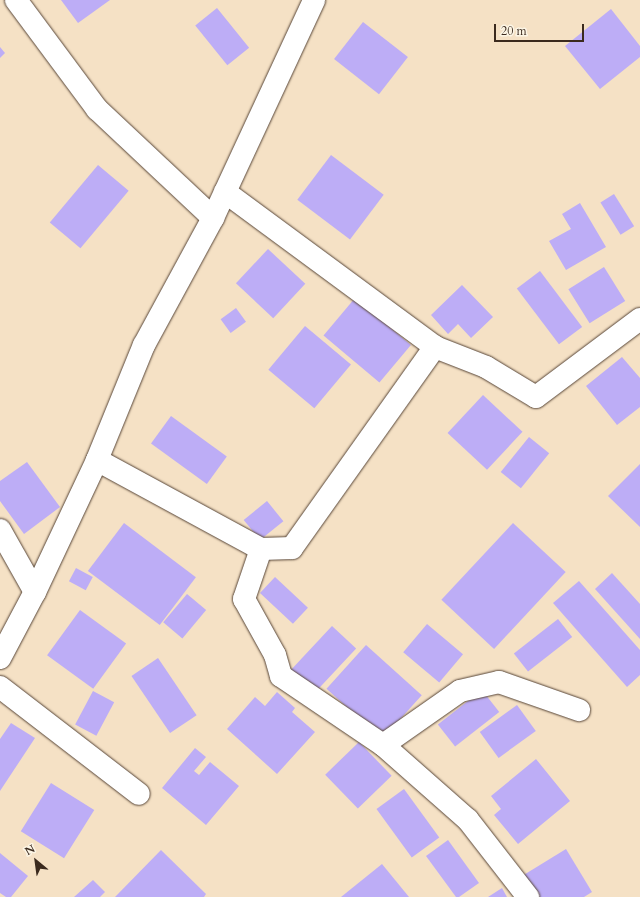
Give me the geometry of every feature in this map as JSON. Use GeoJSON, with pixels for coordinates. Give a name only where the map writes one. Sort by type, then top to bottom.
{"type":"FeatureCollection","features":[{"type":"Feature","properties":{"kind":"street"},"geometry":{"type":"LineString","coordinates":[[16,0],[97,109],[213,218]]}},
{"type":"Feature","properties":{"kind":"street"},"geometry":{"type":"LineString","coordinates":[[0,658],[35,592],[97,460],[144,345],[226,192],[314,0]]}},
{"type":"Feature","properties":{"kind":"street"},"geometry":{"type":"LineString","coordinates":[[226,192],[435,347],[486,367],[536,396],[640,319]]}},
{"type":"Feature","properties":{"kind":"street"},"geometry":{"type":"LineString","coordinates":[[97,460],[261,549],[292,548],[435,347]]}},
{"type":"Feature","properties":{"kind":"street"},"geometry":{"type":"LineString","coordinates":[[0,530],[35,592]]}},
{"type":"Feature","properties":{"kind":"street"},"geometry":{"type":"LineString","coordinates":[[261,549],[244,599],[275,655],[280,676],[383,745],[468,820],[528,897]]}},
{"type":"Feature","properties":{"kind":"street"},"geometry":{"type":"LineString","coordinates":[[383,745],[460,691],[499,682],[579,710]]}},
{"type":"Feature","properties":{"kind":"street"},"geometry":{"type":"LineString","coordinates":[[0,687],[139,794]]}},
{"type":"Feature","properties":{"kind":"building"},"geometry":{"type":"Polygon","coordinates":[[[61,0],[110,0],[78,23],[61,0]]]}},
{"type":"Feature","properties":{"kind":"building"},"geometry":{"type":"Polygon","coordinates":[[[217,8],[249,48],[227,65],[195,26],[217,8]]]}},
{"type":"Feature","properties":{"kind":"building"},"geometry":{"type":"Polygon","coordinates":[[[611,9],[640,46],[640,57],[600,89],[565,46],[611,9]]]}},
{"type":"Feature","properties":{"kind":"building"},"geometry":{"type":"Polygon","coordinates":[[[363,22],[408,57],[379,94],[334,59],[363,22]]]}},
{"type":"Feature","properties":{"kind":"building"},"geometry":{"type":"Polygon","coordinates":[[[0,47],[5,53],[0,58],[0,47]]]}},
{"type":"Feature","properties":{"kind":"building"},"geometry":{"type":"Polygon","coordinates":[[[331,155],[384,195],[350,239],[297,200],[331,155]]]}},
{"type":"Feature","properties":{"kind":"building"},"geometry":{"type":"Polygon","coordinates":[[[98,165],[129,191],[80,248],[50,222],[98,165]]]}},
{"type":"Feature","properties":{"kind":"building"},"geometry":{"type":"Polygon","coordinates":[[[614,194],[634,226],[621,235],[600,202],[614,194]]]}},
{"type":"Feature","properties":{"kind":"building"},"geometry":{"type":"Polygon","coordinates":[[[580,203],[606,247],[566,270],[549,241],[571,229],[562,214],[580,203]]]}},
{"type":"Feature","properties":{"kind":"building"},"geometry":{"type":"Polygon","coordinates":[[[268,249],[305,284],[273,318],[236,283],[268,249]]]}},
{"type":"Feature","properties":{"kind":"building"},"geometry":{"type":"Polygon","coordinates":[[[604,267],[625,301],[590,323],[568,289],[604,267]]]}},
{"type":"Feature","properties":{"kind":"building"},"geometry":{"type":"Polygon","coordinates":[[[540,271],[582,327],[559,344],[517,288],[540,271]]]}},
{"type":"Feature","properties":{"kind":"building"},"geometry":{"type":"Polygon","coordinates":[[[462,285],[493,317],[471,338],[458,324],[448,334],[431,315],[462,285]]]}},
{"type":"Feature","properties":{"kind":"building"},"geometry":{"type":"Polygon","coordinates":[[[355,298],[411,345],[379,382],[324,336],[355,298]]]}},
{"type":"Feature","properties":{"kind":"building"},"geometry":{"type":"Polygon","coordinates":[[[236,308],[246,322],[231,333],[221,319],[236,308]]]}},
{"type":"Feature","properties":{"kind":"building"},"geometry":{"type":"Polygon","coordinates":[[[305,326],[351,365],[314,408],[268,370],[305,326]]]}},
{"type":"Feature","properties":{"kind":"building"},"geometry":{"type":"Polygon","coordinates":[[[622,357],[640,378],[640,407],[617,425],[586,386],[622,357]]]}},
{"type":"Feature","properties":{"kind":"building"},"geometry":{"type":"Polygon","coordinates":[[[483,395],[522,432],[487,470],[448,433],[483,395]]]}},
{"type":"Feature","properties":{"kind":"building"},"geometry":{"type":"Polygon","coordinates":[[[171,416],[227,457],[207,484],[151,444],[171,416]]]}},
{"type":"Feature","properties":{"kind":"building"},"geometry":{"type":"Polygon","coordinates":[[[529,437],[549,453],[521,488],[501,472],[529,437]]]}},
{"type":"Feature","properties":{"kind":"building"},"geometry":{"type":"Polygon","coordinates":[[[27,462],[60,507],[24,534],[0,501],[0,481],[27,462]]]}},
{"type":"Feature","properties":{"kind":"building"},"geometry":{"type":"Polygon","coordinates":[[[640,464],[640,527],[608,496],[640,464]]]}},
{"type":"Feature","properties":{"kind":"building"},"geometry":{"type":"Polygon","coordinates":[[[267,501],[283,521],[260,540],[244,520],[267,501]]]}},
{"type":"Feature","properties":{"kind":"building"},"geometry":{"type":"Polygon","coordinates":[[[124,523],[196,577],[160,625],[88,571],[124,523]]]}},
{"type":"Feature","properties":{"kind":"building"},"geometry":{"type":"Polygon","coordinates":[[[513,523],[566,572],[494,649],[441,600],[513,523]]]}},
{"type":"Feature","properties":{"kind":"building"},"geometry":{"type":"Polygon","coordinates":[[[76,568],[93,577],[86,590],[69,581],[76,568]]]}},
{"type":"Feature","properties":{"kind":"building"},"geometry":{"type":"Polygon","coordinates":[[[612,573],[640,604],[640,639],[595,589],[612,573]]]}},
{"type":"Feature","properties":{"kind":"building"},"geometry":{"type":"Polygon","coordinates":[[[275,577],[308,608],[293,624],[260,593],[275,577]]]}},
{"type":"Feature","properties":{"kind":"building"},"geometry":{"type":"Polygon","coordinates":[[[579,581],[640,650],[640,675],[627,687],[553,603],[579,581]]]}},
{"type":"Feature","properties":{"kind":"building"},"geometry":{"type":"Polygon","coordinates":[[[187,594],[206,610],[182,638],[163,622],[187,594]]]}},
{"type":"Feature","properties":{"kind":"building"},"geometry":{"type":"Polygon","coordinates":[[[80,610],[126,644],[93,689],[47,655],[80,610]]]}},
{"type":"Feature","properties":{"kind":"building"},"geometry":{"type":"Polygon","coordinates":[[[558,619],[572,637],[528,672],[514,653],[558,619]]]}},
{"type":"Feature","properties":{"kind":"building"},"geometry":{"type":"Polygon","coordinates":[[[427,624],[463,654],[439,683],[403,652],[427,624]]]}},
{"type":"Feature","properties":{"kind":"building"},"geometry":{"type":"Polygon","coordinates":[[[332,626],[356,649],[314,694],[290,671],[332,626]]]}},
{"type":"Feature","properties":{"kind":"building"},"geometry":{"type":"Polygon","coordinates":[[[366,645],[422,695],[382,739],[327,689],[366,645]]]}},
{"type":"Feature","properties":{"kind":"building"},"geometry":{"type":"Polygon","coordinates":[[[158,658],[197,715],[170,733],[131,676],[158,658]]]}},
{"type":"Feature","properties":{"kind":"building"},"geometry":{"type":"Polygon","coordinates":[[[482,690],[499,712],[455,747],[438,724],[482,690]]]}},
{"type":"Feature","properties":{"kind":"building"},"geometry":{"type":"Polygon","coordinates":[[[93,691],[114,702],[96,736],[75,725],[93,691]]]}},
{"type":"Feature","properties":{"kind":"building"},"geometry":{"type":"Polygon","coordinates":[[[277,692],[295,708],[292,712],[315,732],[277,774],[227,729],[255,697],[265,706],[277,692]]]}},
{"type":"Feature","properties":{"kind":"building"},"geometry":{"type":"Polygon","coordinates":[[[517,705],[536,731],[499,758],[480,732],[517,705]]]}},
{"type":"Feature","properties":{"kind":"building"},"geometry":{"type":"Polygon","coordinates":[[[11,723],[35,738],[0,791],[0,739],[11,723]]]}},
{"type":"Feature","properties":{"kind":"building"},"geometry":{"type":"Polygon","coordinates":[[[359,742],[392,776],[358,808],[325,775],[359,742]]]}},
{"type":"Feature","properties":{"kind":"building"},"geometry":{"type":"Polygon","coordinates":[[[195,748],[206,757],[194,771],[199,775],[210,762],[239,786],[206,825],[162,788],[195,748]]]}},
{"type":"Feature","properties":{"kind":"building"},"geometry":{"type":"Polygon","coordinates":[[[536,759],[570,801],[518,844],[494,815],[501,809],[491,796],[536,759]]]}},
{"type":"Feature","properties":{"kind":"building"},"geometry":{"type":"Polygon","coordinates":[[[51,783],[94,810],[64,858],[21,831],[51,783]]]}},
{"type":"Feature","properties":{"kind":"building"},"geometry":{"type":"Polygon","coordinates":[[[404,789],[439,838],[412,858],[376,809],[404,789]]]}},
{"type":"Feature","properties":{"kind":"building"},"geometry":{"type":"Polygon","coordinates":[[[448,840],[479,883],[459,897],[456,897],[426,856],[448,840]]]}},
{"type":"Feature","properties":{"kind":"building"},"geometry":{"type":"Polygon","coordinates":[[[566,849],[592,892],[584,897],[535,897],[522,876],[566,849]]]}},
{"type":"Feature","properties":{"kind":"building"},"geometry":{"type":"Polygon","coordinates":[[[161,850],[206,894],[204,897],[115,897],[161,850]]]}},
{"type":"Feature","properties":{"kind":"building"},"geometry":{"type":"Polygon","coordinates":[[[0,853],[28,876],[11,897],[6,897],[0,893],[0,853]]]}},
{"type":"Feature","properties":{"kind":"building"},"geometry":{"type":"Polygon","coordinates":[[[382,864],[409,897],[341,897],[382,864]]]}},
{"type":"Feature","properties":{"kind":"building"},"geometry":{"type":"Polygon","coordinates":[[[93,880],[105,892],[100,897],[74,897],[93,880]]]}},
{"type":"Feature","properties":{"kind":"building"},"geometry":{"type":"Polygon","coordinates":[[[502,888],[507,897],[488,897],[502,888]]]}}]}
